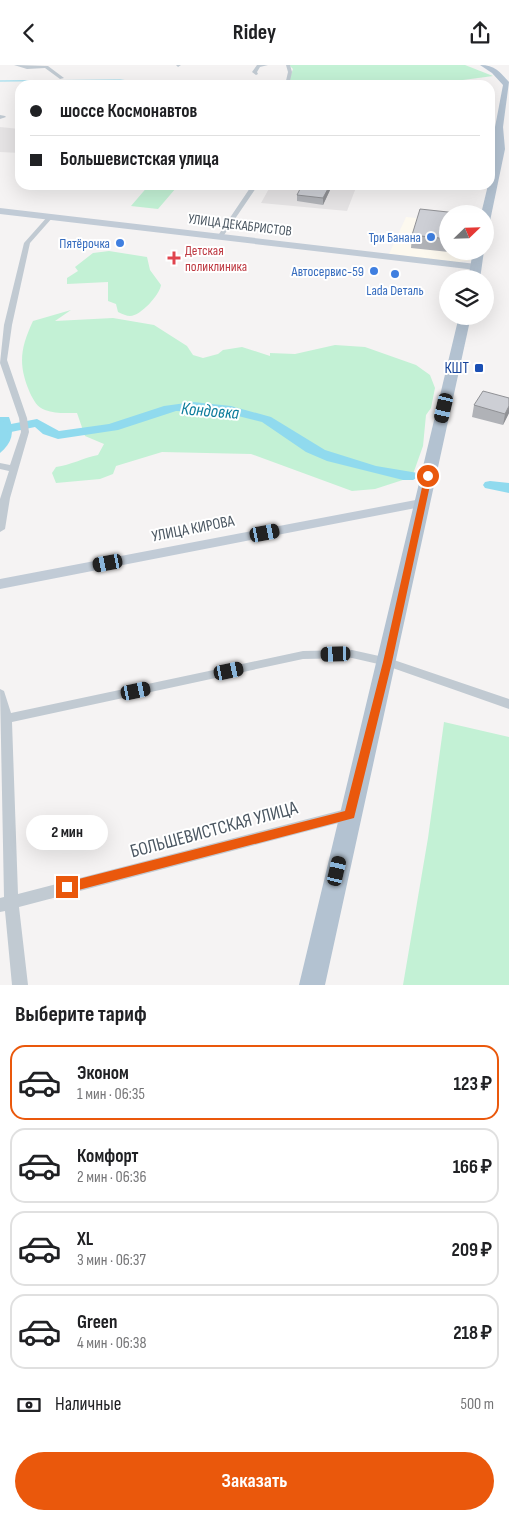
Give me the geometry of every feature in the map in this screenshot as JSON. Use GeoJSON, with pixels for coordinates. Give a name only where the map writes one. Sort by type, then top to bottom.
{"type":"FeatureCollection","features":[{"type":"Feature","properties":{"kind":"main road"},"geometry":{"type":"LineString","coordinates":[[484,65],[495,71],[507,85],[499,127],[495,164]]}},
{"type":"Feature","properties":{"kind":"main road"},"geometry":{"type":"LineString","coordinates":[[488,205],[490,190]]}},
{"type":"Feature","properties":{"kind":"main road"},"geometry":{"type":"LineString","coordinates":[[476,270],[477,260]]}},
{"type":"Feature","properties":{"kind":"main road"},"geometry":{"type":"LineString","coordinates":[[312,985],[350,814],[388,662],[463,325]]}},
{"type":"Feature","properties":{"kind":"street"},"geometry":{"type":"LineString","coordinates":[[16,65],[27,68],[46,66],[62,78]]}},
{"type":"Feature","properties":{"kind":"street"},"geometry":{"type":"LineString","coordinates":[[256,74],[254,72],[256,69],[266,65]]}},
{"type":"Feature","properties":{"kind":"street"},"geometry":{"type":"LineString","coordinates":[[288,65],[290,72],[288,80]]}},
{"type":"Feature","properties":{"kind":"street"},"geometry":{"type":"LineString","coordinates":[[220,237],[252,190]]}},
{"type":"Feature","properties":{"kind":"street","name":"УЛИЦА ДЕКАБРИСТОВ"},"geometry":{"type":"LineString","coordinates":[[0,211],[476,267]]}},
{"type":"Feature","properties":{"kind":"street"},"geometry":{"type":"LineString","coordinates":[[0,529],[2,498],[25,432],[24,418],[3,366],[8,325],[27,243],[50,217]]}},
{"type":"Feature","properties":{"kind":"street"},"geometry":{"type":"LineString","coordinates":[[0,466],[13,469]]}},
{"type":"Feature","properties":{"kind":"street","name":"УЛИЦА КИРОВА"},"geometry":{"type":"LineString","coordinates":[[0,584],[422,503]]}},
{"type":"Feature","properties":{"kind":"street"},"geometry":{"type":"LineString","coordinates":[[3,719],[303,655],[352,654],[388,662],[509,704]]}},
{"type":"Feature","properties":{"kind":"street"},"geometry":{"type":"LineString","coordinates":[[0,694],[3,719],[5,903],[20,985]]}},
{"type":"Feature","properties":{"kind":"street","name":"БОЛЬШЕВИСТСКАЯ УЛИЦА"},"geometry":{"type":"LineString","coordinates":[[5,903],[350,814]]}},
{"type":"Feature","properties":{"kind":"shaded area"},"geometry":{"type":"Polygon","coordinates":[[[0,127],[15,128],[15,153],[0,152],[0,127]]]}},
{"type":"Feature","properties":{"kind":"shaded area"},"geometry":{"type":"Polygon","coordinates":[[[268,190],[355,190],[347,211],[261,203],[268,190]]]}},
{"type":"Feature","properties":{"kind":"shaded area"},"geometry":{"type":"Polygon","coordinates":[[[406,217],[439,220],[439,260],[389,254],[406,217]]]}},
{"type":"Feature","properties":{"kind":"shaded area"},"geometry":{"type":"Polygon","coordinates":[[[439,260],[476,260],[456,262],[439,260]]]}},
{"type":"Feature","properties":{"kind":"green space"},"geometry":{"type":"Polygon","coordinates":[[[289,65],[465,65],[493,76],[463,80],[289,80],[293,69],[289,65]]]}},
{"type":"Feature","properties":{"kind":"green space"},"geometry":{"type":"Polygon","coordinates":[[[145,190],[174,190],[158,209],[131,206],[145,190]]]}},
{"type":"Feature","properties":{"kind":"green space"},"geometry":{"type":"Polygon","coordinates":[[[109,251],[147,257],[150,270],[161,285],[149,304],[134,315],[129,316],[118,312],[116,304],[108,301],[108,282],[67,284],[67,278],[78,271],[75,267],[93,253],[109,251]]]}},
{"type":"Feature","properties":{"kind":"green space"},"geometry":{"type":"Polygon","coordinates":[[[71,310],[55,321],[113,318],[154,325],[187,346],[193,355],[203,358],[218,354],[223,350],[242,347],[270,356],[270,353],[295,354],[335,345],[365,347],[416,365],[430,375],[435,388],[431,408],[426,415],[423,446],[412,477],[375,489],[352,491],[251,454],[162,452],[116,466],[113,474],[100,479],[56,483],[52,473],[56,467],[98,455],[104,444],[85,436],[77,413],[45,410],[34,401],[26,383],[22,357],[25,340],[33,321],[71,310]]]}},
{"type":"Feature","properties":{"kind":"green space"},"geometry":{"type":"Polygon","coordinates":[[[444,722],[509,737],[509,985],[403,985],[428,838],[444,722]]]}},
{"type":"Feature","properties":{"kind":"water"},"geometry":{"type":"Polygon","coordinates":[[[0,417],[9,417],[12,432],[10,441],[0,453],[0,417]]]}},
{"type":"Feature","properties":{"kind":"building"},"geometry":{"type":"Polygon","coordinates":[[[300,190],[327,190],[323,198],[297,195],[300,190]]]}},
{"type":"Feature","properties":{"kind":"building"},"geometry":{"type":"Polygon","coordinates":[[[420,209],[439,211],[439,238],[412,235],[420,209]]]}},
{"type":"Feature","properties":{"kind":"building"},"geometry":{"type":"Polygon","coordinates":[[[483,391],[509,398],[509,406],[505,414],[474,405],[483,391]]]}},
{"type":"Feature","properties":{"kind":"waterway"},"geometry":{"type":"LineString","coordinates":[[0,81],[15,81]]}},
{"type":"Feature","properties":{"kind":"waterway","name":"Кондовка"},"geometry":{"type":"LineString","coordinates":[[0,425],[11,428],[37,423],[58,435],[118,426],[176,407],[212,407],[267,419],[280,426],[311,449],[332,458],[376,470],[413,476]]}},
{"type":"Feature","properties":{"kind":"waterway","name":"Кондовка"},"geometry":{"type":"LineString","coordinates":[[490,485],[509,488]]}},
{"type":"Feature","properties":{"kind":"place","name":"Три Банана"},"geometry":{"type":"Point","coordinates":[431,237]}},
{"type":"Feature","properties":{"kind":"place","name":"Пятёрочка"},"geometry":{"type":"Point","coordinates":[120,243]}},
{"type":"Feature","properties":{"kind":"place","name":"Детская поликлиника"},"geometry":{"type":"Point","coordinates":[174,258]}},
{"type":"Feature","properties":{"kind":"place","name":"Автосервис-59"},"geometry":{"type":"Point","coordinates":[374,271]}},
{"type":"Feature","properties":{"kind":"place","name":"Lada Dеталь"},"geometry":{"type":"Point","coordinates":[395,274]}},
{"type":"Feature","properties":{"kind":"place","name":"КШТ"},"geometry":{"type":"Point","coordinates":[479,368]}},
{"type":"Feature","properties":{"kind":"route"},"geometry":{"type":"LineString","coordinates":[[67,887],[350,814],[388,662],[428,476]]}}]}
